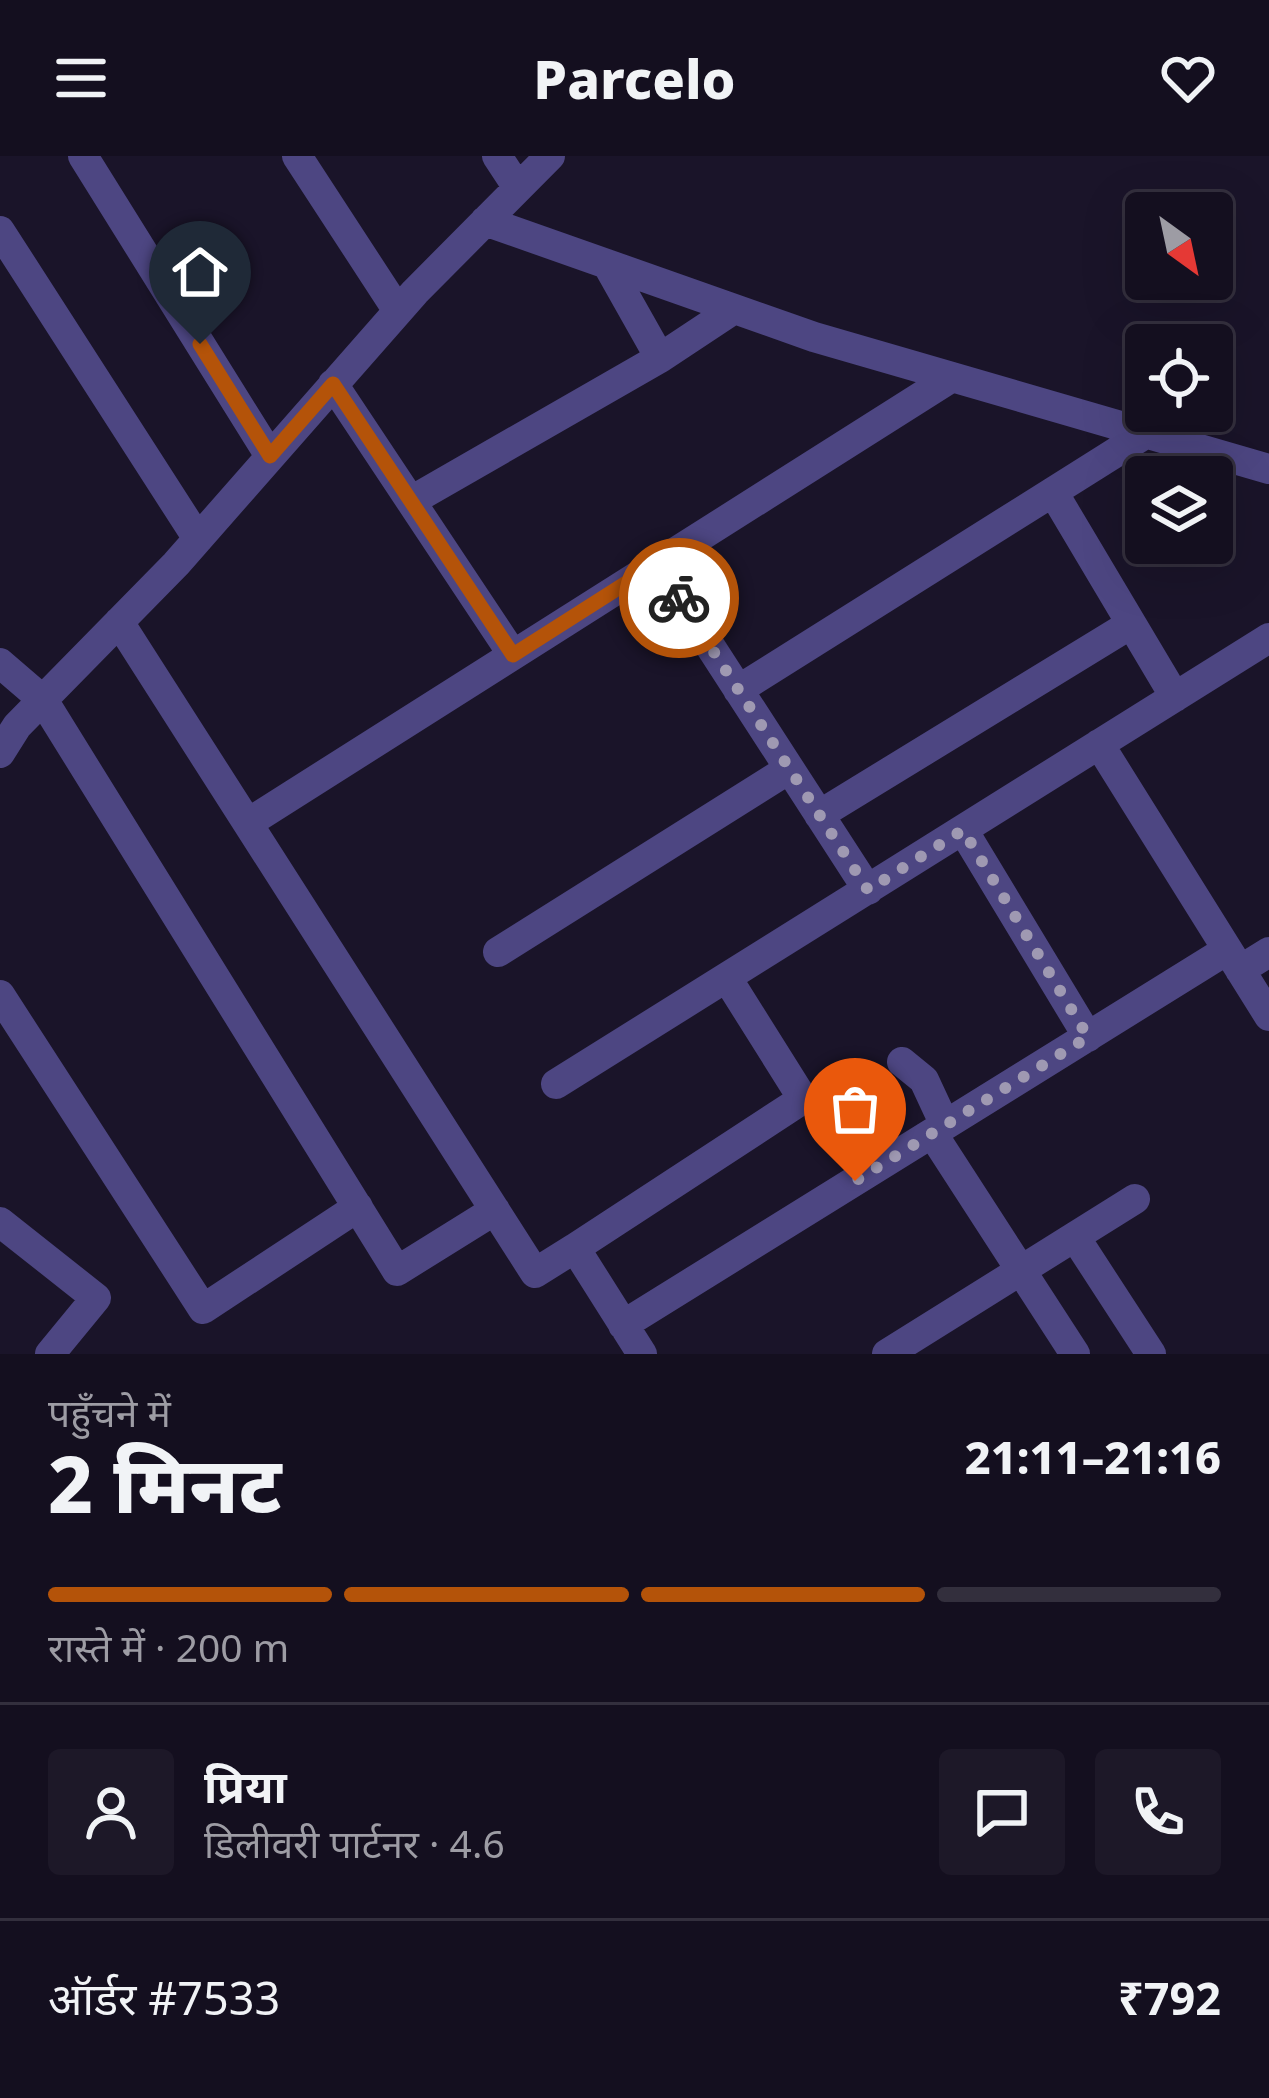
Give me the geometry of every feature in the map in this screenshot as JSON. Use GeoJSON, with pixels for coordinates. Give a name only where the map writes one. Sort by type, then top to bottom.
{"type":"FeatureCollection","features":[{"type":"Feature","properties":{"kind":"street"},"geometry":{"type":"LineString","coordinates":[[83,156],[270,456]]}},
{"type":"Feature","properties":{"kind":"street"},"geometry":{"type":"LineString","coordinates":[[297,156],[398,311]]}},
{"type":"Feature","properties":{"kind":"street"},"geometry":{"type":"LineString","coordinates":[[497,156],[518,188]]}},
{"type":"Feature","properties":{"kind":"street"},"geometry":{"type":"LineString","coordinates":[[0,753],[17,726],[198,539],[398,311],[550,156]]}},
{"type":"Feature","properties":{"kind":"street"},"geometry":{"type":"LineString","coordinates":[[485,221],[814,337],[1269,469]]}},
{"type":"Feature","properties":{"kind":"street"},"geometry":{"type":"LineString","coordinates":[[0,231],[198,539]]}},
{"type":"Feature","properties":{"kind":"street"},"geometry":{"type":"LineString","coordinates":[[607,264],[660,358]]}},
{"type":"Feature","properties":{"kind":"street"},"geometry":{"type":"LineString","coordinates":[[411,501],[660,358],[734,309]]}},
{"type":"Feature","properties":{"kind":"street"},"geometry":{"type":"LineString","coordinates":[[248,823],[952,377]]}},
{"type":"Feature","properties":{"kind":"street"},"geometry":{"type":"LineString","coordinates":[[333,384],[513,655]]}},
{"type":"Feature","properties":{"kind":"street"},"geometry":{"type":"LineString","coordinates":[[738,690],[1145,434]]}},
{"type":"Feature","properties":{"kind":"street"},"geometry":{"type":"LineString","coordinates":[[1053,492],[1174,697]]}},
{"type":"Feature","properties":{"kind":"street"},"geometry":{"type":"LineString","coordinates":[[656,564],[868,890]]}},
{"type":"Feature","properties":{"kind":"street"},"geometry":{"type":"LineString","coordinates":[[119,622],[535,1273],[803,1100],[727,978]]}},
{"type":"Feature","properties":{"kind":"street"},"geometry":{"type":"LineString","coordinates":[[819,815],[1131,624]]}},
{"type":"Feature","properties":{"kind":"street"},"geometry":{"type":"LineString","coordinates":[[556,1084],[1174,697],[1264,652]]}},
{"type":"Feature","properties":{"kind":"street"},"geometry":{"type":"LineString","coordinates":[[0,663],[43,700],[397,1270],[495,1210]]}},
{"type":"Feature","properties":{"kind":"street"},"geometry":{"type":"LineString","coordinates":[[1099,744],[1269,1016]]}},
{"type":"Feature","properties":{"kind":"street"},"geometry":{"type":"LineString","coordinates":[[498,952],[789,769]]}},
{"type":"Feature","properties":{"kind":"street"},"geometry":{"type":"LineString","coordinates":[[963,830],[1088,1037]]}},
{"type":"Feature","properties":{"kind":"street"},"geometry":{"type":"LineString","coordinates":[[623,1325],[1088,1037],[1234,960],[1269,952]]}},
{"type":"Feature","properties":{"kind":"street"},"geometry":{"type":"LineString","coordinates":[[0,995],[203,1309],[358,1208]]}},
{"type":"Feature","properties":{"kind":"street"},"geometry":{"type":"LineString","coordinates":[[902,1062],[924,1080],[938,1128],[1019,1272],[1075,1354]]}},
{"type":"Feature","properties":{"kind":"street"},"geometry":{"type":"LineString","coordinates":[[887,1354],[928,1343],[1019,1272],[1135,1199]]}},
{"type":"Feature","properties":{"kind":"street"},"geometry":{"type":"LineString","coordinates":[[0,1222],[96,1298],[50,1354]]}},
{"type":"Feature","properties":{"kind":"street"},"geometry":{"type":"LineString","coordinates":[[1075,1237],[1151,1354]]}},
{"type":"Feature","properties":{"kind":"street"},"geometry":{"type":"LineString","coordinates":[[574,1248],[642,1354]]}},
{"type":"Feature","properties":{"kind":"way so far"},"geometry":{"type":"LineString","coordinates":[[679,598],[868,890],[963,830],[1088,1037],[855,1181]]}},
{"type":"Feature","properties":{"kind":"route"},"geometry":{"type":"LineString","coordinates":[[200,344],[270,456],[333,384],[513,655],[656,564],[679,598]]}}]}
